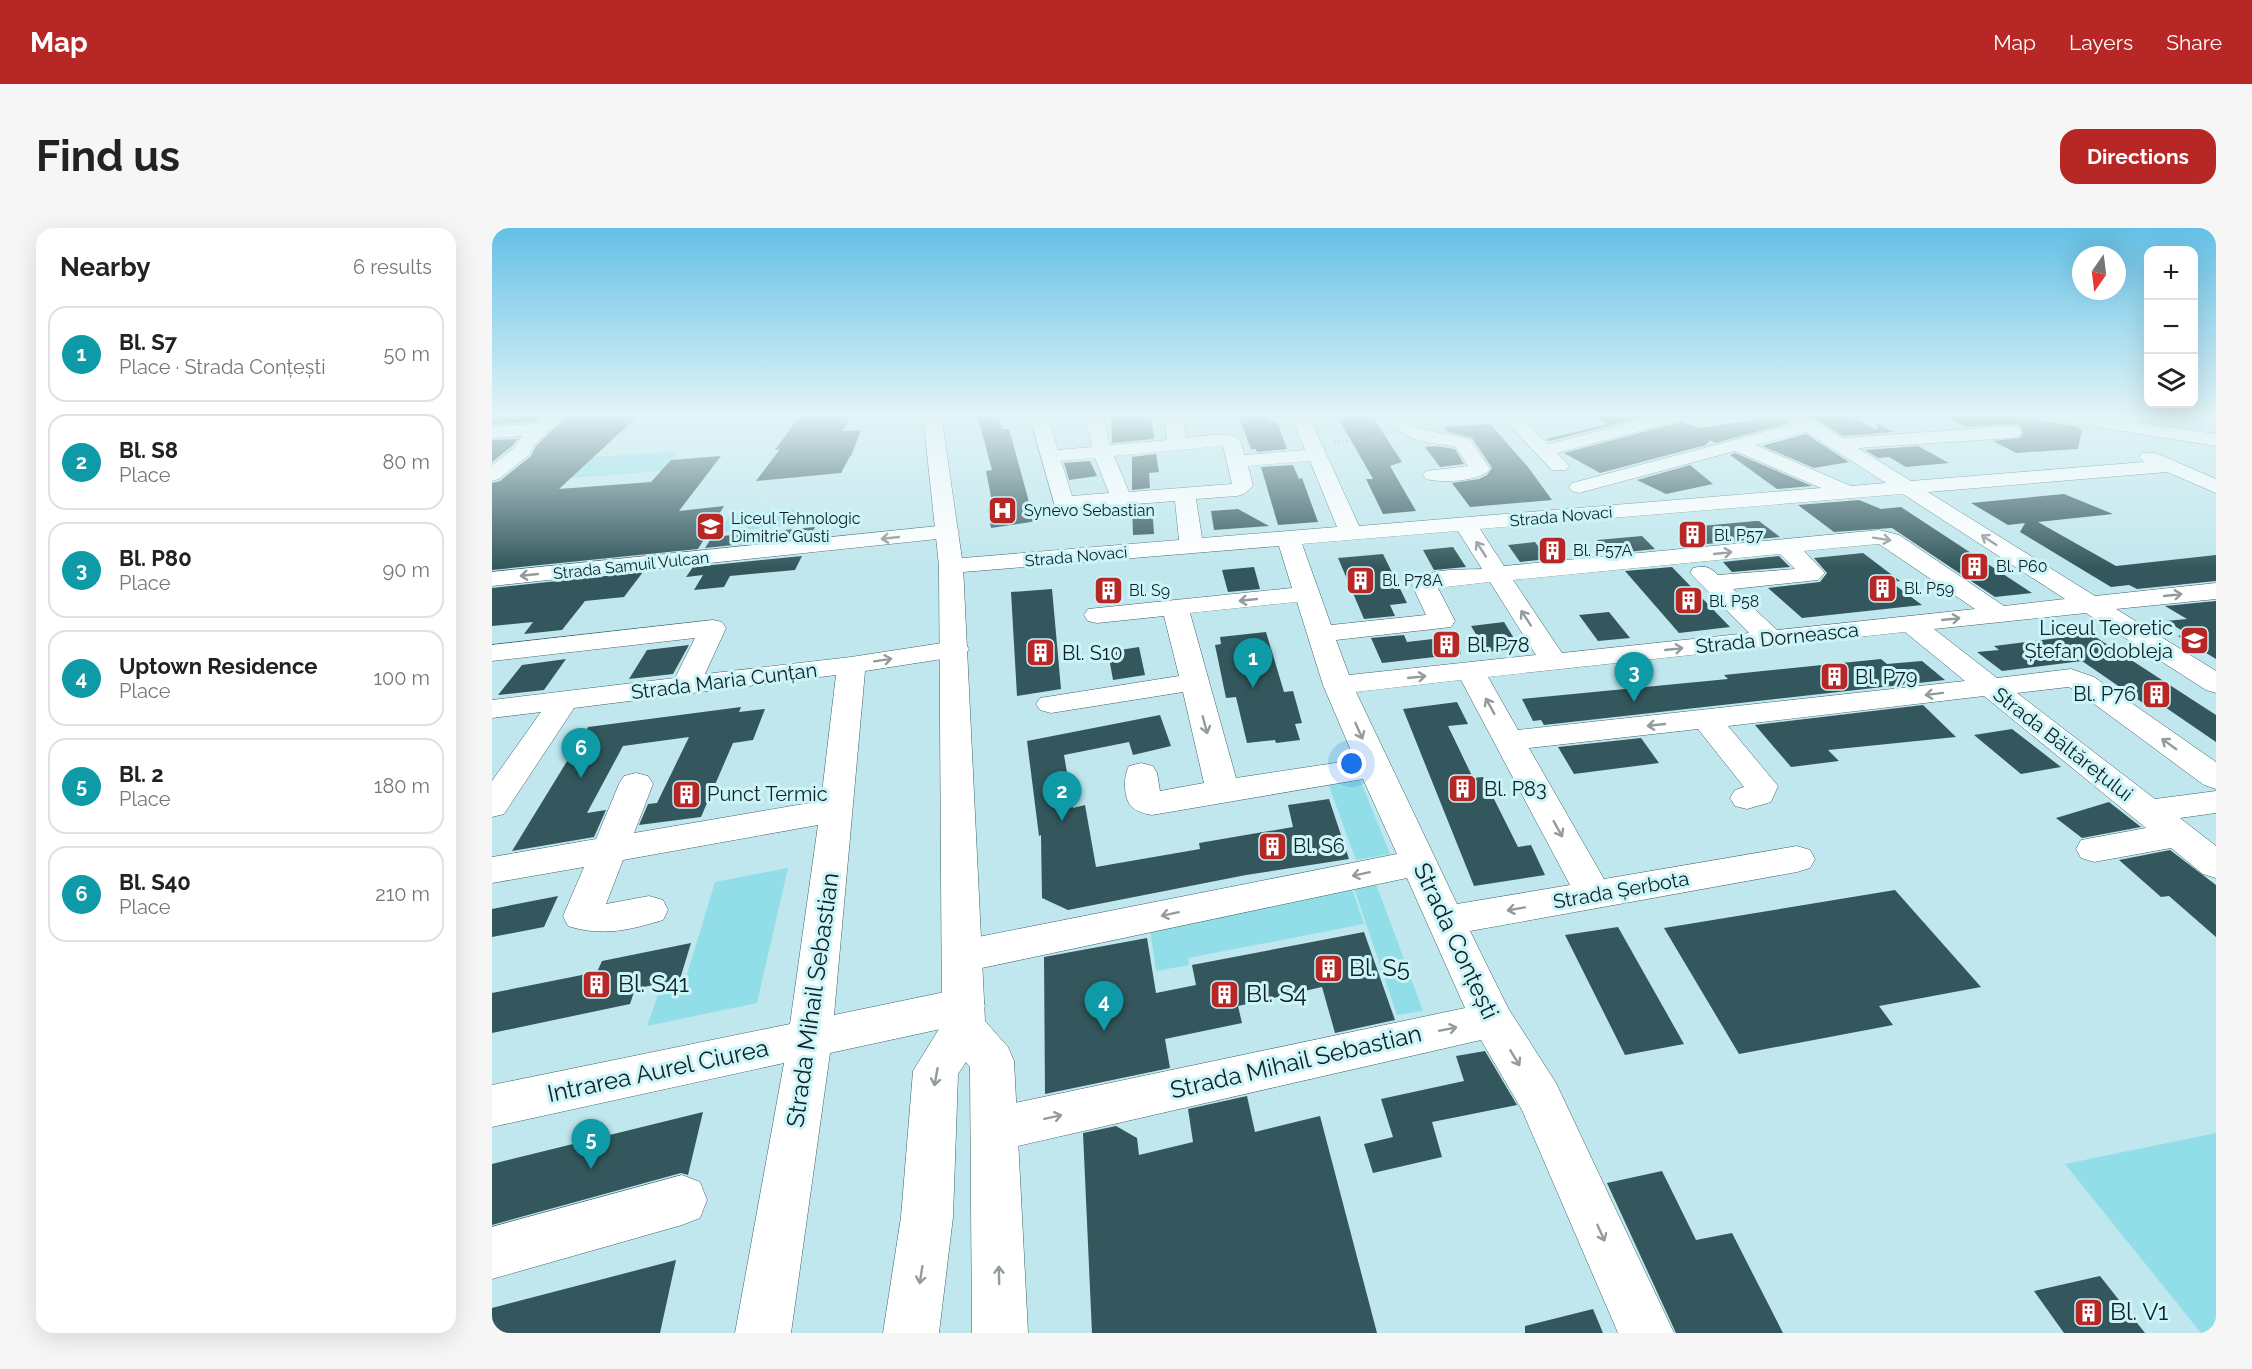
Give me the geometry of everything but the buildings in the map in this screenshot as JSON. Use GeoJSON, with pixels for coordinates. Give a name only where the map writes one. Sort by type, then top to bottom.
{"type":"FeatureCollection","features":[{"type":"Feature","properties":{"kind":"street"},"geometry":{"type":"LineString","coordinates":[[492,475],[504,466]]}},
{"type":"Feature","properties":{"kind":"street"},"geometry":{"type":"LineString","coordinates":[[911,1333],[927,1217],[936,1071],[964,1016],[955,649],[951,566],[939,466]]}},
{"type":"Feature","properties":{"kind":"street"},"geometry":{"type":"LineString","coordinates":[[1054,466],[1063,501],[1074,503],[1242,488],[1239,466]]}},
{"type":"Feature","properties":{"kind":"street"},"geometry":{"type":"LineString","coordinates":[[1108,466],[1121,498]]}},
{"type":"Feature","properties":{"kind":"street"},"geometry":{"type":"LineString","coordinates":[[1322,466],[1351,533]]}},
{"type":"Feature","properties":{"kind":"street"},"geometry":{"type":"LineString","coordinates":[[1433,475],[1476,472],[1480,469],[1478,466]]}},
{"type":"Feature","properties":{"kind":"street"},"geometry":{"type":"LineString","coordinates":[[1558,466],[1604,513]]}},
{"type":"Feature","properties":{"kind":"street"},"geometry":{"type":"LineString","coordinates":[[1579,487],[1660,466]]}},
{"type":"Feature","properties":{"kind":"street"},"geometry":{"type":"LineString","coordinates":[[1786,466],[1849,493]]}},
{"type":"Feature","properties":{"kind":"street"},"geometry":{"type":"LineString","coordinates":[[1874,466],[2216,684]]}},
{"type":"Feature","properties":{"kind":"street"},"geometry":{"type":"LineString","coordinates":[[2083,474],[2102,466]]}},
{"type":"Feature","properties":{"kind":"street"},"geometry":{"type":"LineString","coordinates":[[2170,466],[2216,487]]}},
{"type":"Feature","properties":{"kind":"street","name":"Strada Novaci"},"geometry":{"type":"LineString","coordinates":[[951,566],[2170,466]]}},
{"type":"Feature","properties":{"kind":"street"},"geometry":{"type":"LineString","coordinates":[[1185,493],[1191,546]]}},
{"type":"Feature","properties":{"kind":"street"},"geometry":{"type":"LineString","coordinates":[[1769,499],[1824,543]]}},
{"type":"Feature","properties":{"kind":"street"},"geometry":{"type":"LineString","coordinates":[[1465,524],[1554,662]]}},
{"type":"Feature","properties":{"kind":"street","name":"Strada Samuil Vulcan"},"geometry":{"type":"LineString","coordinates":[[492,579],[948,532]]}},
{"type":"Feature","properties":{"kind":"street","name":"Strada Conțești"},"geometry":{"type":"LineString","coordinates":[[1288,538],[1338,685],[1374,767],[1492,1020],[1540,1098],[1646,1333]]}},
{"type":"Feature","properties":{"kind":"street"},"geometry":{"type":"LineString","coordinates":[[1319,634],[1438,623],[1442,619],[1424,585],[1426,582],[1886,538],[1999,614]]}},
{"type":"Feature","properties":{"kind":"street"},"geometry":{"type":"LineString","coordinates":[[1713,583],[1813,573],[1786,547]]}},
{"type":"Feature","properties":{"kind":"street"},"geometry":{"type":"LineString","coordinates":[[1686,557],[1770,638]]}},
{"type":"Feature","properties":{"kind":"street","name":"Strada Dorneasca"},"geometry":{"type":"LineString","coordinates":[[1338,685],[2216,591]]}},
{"type":"Feature","properties":{"kind":"street"},"geometry":{"type":"LineString","coordinates":[[1096,615],[1306,594]]}},
{"type":"Feature","properties":{"kind":"street"},"geometry":{"type":"LineString","coordinates":[[1175,607],[1222,791]]}},
{"type":"Feature","properties":{"kind":"street","name":"Strada Băltărețului"},"geometry":{"type":"LineString","coordinates":[[1910,623],[2216,865]]}},
{"type":"Feature","properties":{"kind":"street"},"geometry":{"type":"LineString","coordinates":[[496,657],[713,628],[687,685]]}},
{"type":"Feature","properties":{"kind":"street","name":"Strada Maria Cunțan"},"geometry":{"type":"LineString","coordinates":[[492,709],[851,665],[955,649]]}},
{"type":"Feature","properties":{"kind":"street","name":"Strada Mihail Sebastian"},"geometry":{"type":"LineString","coordinates":[[763,1333],[810,1039],[837,810],[851,665]]}},
{"type":"Feature","properties":{"kind":"street"},"geometry":{"type":"LineString","coordinates":[[1470,671],[1594,895]]}},
{"type":"Feature","properties":{"kind":"street"},"geometry":{"type":"LineString","coordinates":[[1509,741],[2071,678],[2079,680],[2216,778]]}},
{"type":"Feature","properties":{"kind":"street"},"geometry":{"type":"LineString","coordinates":[[1051,704],[1194,682]]}},
{"type":"Feature","properties":{"kind":"street"},"geometry":{"type":"LineString","coordinates":[[492,806],[564,700]]}},
{"type":"Feature","properties":{"kind":"street"},"geometry":{"type":"LineString","coordinates":[[1707,720],[1761,786],[1759,794],[1747,798]]}},
{"type":"Feature","properties":{"kind":"street"},"geometry":{"type":"LineString","coordinates":[[1141,773],[1144,800],[1152,804],[1374,767]]}},
{"type":"Feature","properties":{"kind":"street"},"geometry":{"type":"LineString","coordinates":[[636,784],[582,916],[594,919],[619,918],[649,910]]}},
{"type":"Feature","properties":{"kind":"street"},"geometry":{"type":"LineString","coordinates":[[2148,811],[2216,802]]}},
{"type":"Feature","properties":{"kind":"street"},"geometry":{"type":"LineString","coordinates":[[492,870],[837,810]]}},
{"type":"Feature","properties":{"kind":"street"},"geometry":{"type":"LineString","coordinates":[[2094,849],[2178,835]]}},
{"type":"Feature","properties":{"kind":"street","name":"Strada Șerbota"},"geometry":{"type":"LineString","coordinates":[[1446,921],[1797,859]]}},
{"type":"Feature","properties":{"kind":"street"},"geometry":{"type":"LineString","coordinates":[[963,956],[1419,862]]}},
{"type":"Feature","properties":{"kind":"street"},"geometry":{"type":"LineString","coordinates":[[964,1016],[992,1061],[996,1129],[1000,1333]]}},
{"type":"Feature","properties":{"kind":"street","name":"Intrarea Aurel Ciurea"},"geometry":{"type":"LineString","coordinates":[[492,1106],[810,1039],[964,1016]]}},
{"type":"Feature","properties":{"kind":"street","name":"Strada Mihail Sebastian"},"geometry":{"type":"LineString","coordinates":[[996,1129],[1492,1020]]}},
{"type":"Feature","properties":{"kind":"street"},"geometry":{"type":"LineString","coordinates":[[492,1253],[682,1200]]}},
{"type":"Feature","properties":{"kind":"shaded area"},"geometry":{"type":"Polygon","coordinates":[[[584,466],[666,466],[661,471],[571,478],[584,466]]]}},
{"type":"Feature","properties":{"kind":"shaded area"},"geometry":{"type":"Polygon","coordinates":[[[801,509],[793,525],[719,532],[730,515],[801,509]]]}},
{"type":"Feature","properties":{"kind":"shaded area"},"geometry":{"type":"Polygon","coordinates":[[[1357,772],[1390,854],[1356,860],[1326,778],[1357,772]]]}},
{"type":"Feature","properties":{"kind":"shaded area"},"geometry":{"type":"Polygon","coordinates":[[[788,868],[757,1003],[647,1026],[661,986],[685,981],[715,882],[788,868]]]}},
{"type":"Feature","properties":{"kind":"shaded area"},"geometry":{"type":"Polygon","coordinates":[[[1374,878],[1423,1011],[1397,1015],[1352,882],[1374,878]]]}},
{"type":"Feature","properties":{"kind":"shaded area"},"geometry":{"type":"Polygon","coordinates":[[[1350,883],[1364,924],[1188,958],[1189,965],[1156,971],[1149,923],[1350,883]]]}},
{"type":"Feature","properties":{"kind":"shaded area"},"geometry":{"type":"Polygon","coordinates":[[[2216,1133],[2216,1333],[2201,1333],[2065,1164],[2216,1133]]]}},
{"type":"Feature","properties":{"kind":"place","name":"Synevo Sebastian"},"geometry":{"type":"Point","coordinates":[1003,510]}},
{"type":"Feature","properties":{"kind":"place","name":"Liceul Tehnologic Dimitrie Gusti"},"geometry":{"type":"Point","coordinates":[710,527]}},
{"type":"Feature","properties":{"kind":"place","name":"Bl. P57"},"geometry":{"type":"Point","coordinates":[1693,535]}},
{"type":"Feature","properties":{"kind":"place","name":"Bl. P57A"},"geometry":{"type":"Point","coordinates":[1552,550]}},
{"type":"Feature","properties":{"kind":"place","name":"Bl. P60"},"geometry":{"type":"Point","coordinates":[1975,566]}},
{"type":"Feature","properties":{"kind":"place","name":"Bl. P78A"},"geometry":{"type":"Point","coordinates":[1361,580]}},
{"type":"Feature","properties":{"kind":"place","name":"Bl. P59"},"geometry":{"type":"Point","coordinates":[1883,588]}},
{"type":"Feature","properties":{"kind":"place","name":"Bl. S9"},"geometry":{"type":"Point","coordinates":[1108,590]}},
{"type":"Feature","properties":{"kind":"place","name":"Bl. P58"},"geometry":{"type":"Point","coordinates":[1688,601]}},
{"type":"Feature","properties":{"kind":"place","name":"Liceul Teoretic Ștefan Odobleja"},"geometry":{"type":"Point","coordinates":[2194,640]}},
{"type":"Feature","properties":{"kind":"place","name":"Bl. P78"},"geometry":{"type":"Point","coordinates":[1446,645]}},
{"type":"Feature","properties":{"kind":"place","name":"Bl. S10"},"geometry":{"type":"Point","coordinates":[1041,653]}},
{"type":"Feature","properties":{"kind":"place","name":"Bl. P79"},"geometry":{"type":"Point","coordinates":[1834,677]}},
{"type":"Feature","properties":{"kind":"place","name":"Bl. S7"},"geometry":{"type":"Point","coordinates":[1253,688]}},
{"type":"Feature","properties":{"kind":"place","name":"Bl. P76"},"geometry":{"type":"Point","coordinates":[2157,694]}},
{"type":"Feature","properties":{"kind":"place","name":"Bl. P80"},"geometry":{"type":"Point","coordinates":[1634,702]}},
{"type":"Feature","properties":{"kind":"place","name":"Bl. S40"},"geometry":{"type":"Point","coordinates":[581,778]}},
{"type":"Feature","properties":{"kind":"place","name":"Bl. P83"},"geometry":{"type":"Point","coordinates":[1463,789]}},
{"type":"Feature","properties":{"kind":"place","name":"Punct Termic"},"geometry":{"type":"Point","coordinates":[686,794]}},
{"type":"Feature","properties":{"kind":"place","name":"Bl. S8"},"geometry":{"type":"Point","coordinates":[1062,821]}},
{"type":"Feature","properties":{"kind":"place","name":"Bl. S6"},"geometry":{"type":"Point","coordinates":[1272,846]}},
{"type":"Feature","properties":{"kind":"place","name":"Bl. S5"},"geometry":{"type":"Point","coordinates":[1328,968]}},
{"type":"Feature","properties":{"kind":"place","name":"Bl. S41"},"geometry":{"type":"Point","coordinates":[597,984]}},
{"type":"Feature","properties":{"kind":"place","name":"Bl. S4"},"geometry":{"type":"Point","coordinates":[1225,994]}},
{"type":"Feature","properties":{"kind":"place","name":"Uptown Residence"},"geometry":{"type":"Point","coordinates":[1104,1031]}},
{"type":"Feature","properties":{"kind":"place","name":"Bl. 2"},"geometry":{"type":"Point","coordinates":[591,1169]}},
{"type":"Feature","properties":{"kind":"place","name":"Bl. V1"},"geometry":{"type":"Point","coordinates":[2089,1312]}}]}
